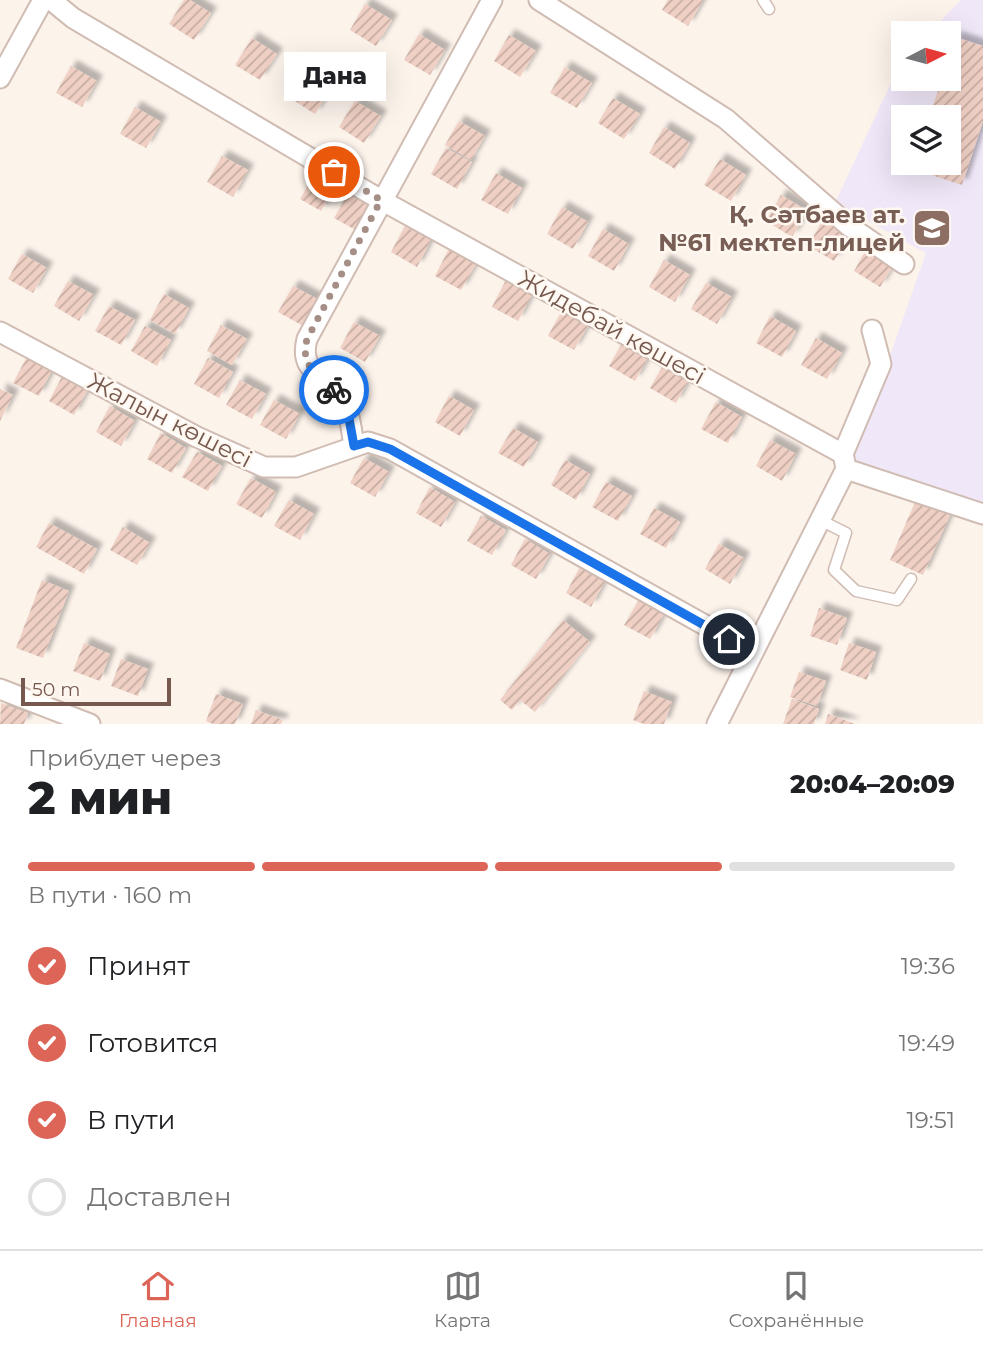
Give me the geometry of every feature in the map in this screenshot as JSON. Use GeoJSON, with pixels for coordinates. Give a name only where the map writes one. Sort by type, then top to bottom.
{"type":"FeatureCollection","features":[{"type":"Feature","properties":{"kind":"street"},"geometry":{"type":"LineString","coordinates":[[0,78],[43,0]]}},
{"type":"Feature","properties":{"kind":"street","name":"Жидебай көшесі"},"geometry":{"type":"LineString","coordinates":[[51,0],[73,18],[381,200],[844,461],[983,514]]}},
{"type":"Feature","properties":{"kind":"street"},"geometry":{"type":"LineString","coordinates":[[354,446],[348,413],[338,393],[310,369],[303,354],[307,339],[492,0]]}},
{"type":"Feature","properties":{"kind":"street"},"geometry":{"type":"LineString","coordinates":[[539,0],[726,119],[849,226],[904,264]]}},
{"type":"Feature","properties":{"kind":"street"},"geometry":{"type":"LineString","coordinates":[[717,724],[820,520],[844,461],[881,364],[872,330]]}},
{"type":"Feature","properties":{"kind":"street","name":"Жалын көшесі"},"geometry":{"type":"LineString","coordinates":[[0,332],[197,437],[264,467],[296,467],[368,442],[390,449],[753,652]]}},
{"type":"Feature","properties":{"kind":"street"},"geometry":{"type":"LineString","coordinates":[[0,689],[90,724]]}},
{"type":"Feature","properties":{"kind":"lane"},"geometry":{"type":"LineString","coordinates":[[820,520],[846,533],[834,570],[856,591],[897,600],[911,579]]}},
{"type":"Feature","properties":{"kind":"shaded area","name":"Қ. Сәтбаев ат. №61 мектеп-лицей"},"geometry":{"type":"Polygon","coordinates":[[[961,0],[983,0],[983,503],[852,464],[926,253],[835,203],[891,83],[891,91],[961,91],[961,21],[941,21],[961,0]]]}},
{"type":"Feature","properties":{"kind":"building"},"geometry":{"type":"Polygon","coordinates":[[[184,0],[190,0],[211,13],[194,40],[169,24],[184,0]]]}},
{"type":"Feature","properties":{"kind":"building"},"geometry":{"type":"Polygon","coordinates":[[[668,0],[703,0],[688,26],[662,10],[668,0]]]}},
{"type":"Feature","properties":{"kind":"building"},"geometry":{"type":"Polygon","coordinates":[[[365,4],[392,20],[376,46],[350,30],[365,4]]]}},
{"type":"Feature","properties":{"kind":"building"},"geometry":{"type":"Polygon","coordinates":[[[419,34],[445,50],[430,75],[404,60],[419,34]]]}},
{"type":"Feature","properties":{"kind":"building"},"geometry":{"type":"Polygon","coordinates":[[[509,35],[536,51],[520,77],[494,61],[509,35]]]}},
{"type":"Feature","properties":{"kind":"building"},"geometry":{"type":"Polygon","coordinates":[[[252,38],[277,54],[260,80],[235,65],[252,38]]]}},
{"type":"Feature","properties":{"kind":"building"},"geometry":{"type":"Polygon","coordinates":[[[961,39],[983,46],[983,121],[962,185],[931,175],[961,175],[961,105],[933,105],[938,91],[961,91],[961,39]]]}},
{"type":"Feature","properties":{"kind":"building"},"geometry":{"type":"Polygon","coordinates":[[[71,66],[97,81],[82,107],[56,93],[71,66]]]}},
{"type":"Feature","properties":{"kind":"building"},"geometry":{"type":"Polygon","coordinates":[[[565,67],[592,83],[577,108],[550,93],[565,67]]]}},
{"type":"Feature","properties":{"kind":"building"},"geometry":{"type":"Polygon","coordinates":[[[307,71],[332,87],[315,114],[290,98],[307,71]]]}},
{"type":"Feature","properties":{"kind":"building"},"geometry":{"type":"Polygon","coordinates":[[[613,98],[640,114],[624,139],[598,123],[613,98]]]}},
{"type":"Feature","properties":{"kind":"building"},"geometry":{"type":"Polygon","coordinates":[[[355,101],[381,116],[364,143],[339,127],[355,101]]]}},
{"type":"Feature","properties":{"kind":"building"},"geometry":{"type":"Polygon","coordinates":[[[135,107],[161,122],[146,148],[120,134],[135,107]]]}},
{"type":"Feature","properties":{"kind":"building"},"geometry":{"type":"Polygon","coordinates":[[[459,121],[485,136],[471,160],[445,145],[459,121]]]}},
{"type":"Feature","properties":{"kind":"building"},"geometry":{"type":"Polygon","coordinates":[[[664,127],[690,143],[675,169],[649,153],[664,127]]]}},
{"type":"Feature","properties":{"kind":"building"},"geometry":{"type":"Polygon","coordinates":[[[446,148],[472,162],[457,189],[431,174],[446,148]]]}},
{"type":"Feature","properties":{"kind":"building"},"geometry":{"type":"Polygon","coordinates":[[[222,156],[248,170],[233,197],[207,182],[222,156]]]}},
{"type":"Feature","properties":{"kind":"building"},"geometry":{"type":"Polygon","coordinates":[[[720,159],[746,175],[731,201],[704,185],[720,159]]]}},
{"type":"Feature","properties":{"kind":"building"},"geometry":{"type":"Polygon","coordinates":[[[496,173],[522,188],[508,214],[481,200],[496,173]]]}},
{"type":"Feature","properties":{"kind":"building"},"geometry":{"type":"Polygon","coordinates":[[[315,174],[336,186],[321,211],[300,199],[315,174]]]}},
{"type":"Feature","properties":{"kind":"building"},"geometry":{"type":"Polygon","coordinates":[[[349,192],[375,206],[361,233],[334,218],[349,192]]]}},
{"type":"Feature","properties":{"kind":"building"},"geometry":{"type":"Polygon","coordinates":[[[781,195],[808,211],[792,237],[766,221],[781,195]]]}},
{"type":"Feature","properties":{"kind":"building"},"geometry":{"type":"Polygon","coordinates":[[[562,207],[588,222],[573,249],[547,234],[562,207]]]}},
{"type":"Feature","properties":{"kind":"building"},"geometry":{"type":"Polygon","coordinates":[[[823,220],[849,236],[834,261],[808,246],[823,220]]]}},
{"type":"Feature","properties":{"kind":"building"},"geometry":{"type":"Polygon","coordinates":[[[405,226],[431,240],[417,267],[391,252],[405,226]]]}},
{"type":"Feature","properties":{"kind":"building"},"geometry":{"type":"Polygon","coordinates":[[[603,229],[629,244],[614,271],[588,256],[603,229]]]}},
{"type":"Feature","properties":{"kind":"building"},"geometry":{"type":"Polygon","coordinates":[[[869,245],[896,261],[880,287],[854,271],[869,245]]]}},
{"type":"Feature","properties":{"kind":"building"},"geometry":{"type":"Polygon","coordinates":[[[449,249],[476,264],[461,290],[435,276],[449,249]]]}},
{"type":"Feature","properties":{"kind":"building"},"geometry":{"type":"Polygon","coordinates":[[[22,254],[47,268],[33,293],[8,279],[22,254]]]}},
{"type":"Feature","properties":{"kind":"building"},"geometry":{"type":"Polygon","coordinates":[[[664,260],[690,275],[675,302],[649,287],[664,260]]]}},
{"type":"Feature","properties":{"kind":"building"},"geometry":{"type":"Polygon","coordinates":[[[506,280],[532,295],[518,321],[492,307],[506,280]]]}},
{"type":"Feature","properties":{"kind":"building"},"geometry":{"type":"Polygon","coordinates":[[[68,281],[94,295],[79,321],[54,306],[68,281]]]}},
{"type":"Feature","properties":{"kind":"building"},"geometry":{"type":"Polygon","coordinates":[[[706,283],[732,297],[717,324],[691,309],[706,283]]]}},
{"type":"Feature","properties":{"kind":"building"},"geometry":{"type":"Polygon","coordinates":[[[293,286],[319,300],[305,327],[278,312],[293,286]]]}},
{"type":"Feature","properties":{"kind":"building"},"geometry":{"type":"Polygon","coordinates":[[[164,294],[189,308],[175,334],[150,320],[164,294]]]}},
{"type":"Feature","properties":{"kind":"building"},"geometry":{"type":"Polygon","coordinates":[[[109,306],[135,320],[121,345],[95,331],[109,306]]]}},
{"type":"Feature","properties":{"kind":"building"},"geometry":{"type":"Polygon","coordinates":[[[563,309],[589,324],[574,350],[548,336],[563,309]]]}},
{"type":"Feature","properties":{"kind":"building"},"geometry":{"type":"Polygon","coordinates":[[[770,316],[796,331],[782,357],[756,343],[770,316]]]}},
{"type":"Feature","properties":{"kind":"building"},"geometry":{"type":"Polygon","coordinates":[[[354,322],[380,336],[365,362],[340,348],[354,322]]]}},
{"type":"Feature","properties":{"kind":"building"},"geometry":{"type":"Polygon","coordinates":[[[221,325],[247,339],[232,365],[207,351],[221,325]]]}},
{"type":"Feature","properties":{"kind":"building"},"geometry":{"type":"Polygon","coordinates":[[[145,326],[171,340],[157,366],[131,351],[145,326]]]}},
{"type":"Feature","properties":{"kind":"building"},"geometry":{"type":"Polygon","coordinates":[[[816,338],[842,353],[827,379],[801,365],[816,338]]]}},
{"type":"Feature","properties":{"kind":"building"},"geometry":{"type":"Polygon","coordinates":[[[624,340],[650,354],[635,381],[609,366],[624,340]]]}},
{"type":"Feature","properties":{"kind":"building"},"geometry":{"type":"Polygon","coordinates":[[[27,357],[52,370],[39,396],[13,383],[27,357]]]}},
{"type":"Feature","properties":{"kind":"building"},"geometry":{"type":"Polygon","coordinates":[[[208,358],[233,372],[219,398],[194,384],[208,358]]]}},
{"type":"Feature","properties":{"kind":"building"},"geometry":{"type":"Polygon","coordinates":[[[665,362],[691,376],[676,403],[650,388],[665,362]]]}},
{"type":"Feature","properties":{"kind":"building"},"geometry":{"type":"Polygon","coordinates":[[[63,375],[88,389],[74,415],[49,401],[63,375]]]}},
{"type":"Feature","properties":{"kind":"building"},"geometry":{"type":"Polygon","coordinates":[[[240,380],[266,394],[252,419],[226,405],[240,380]]]}},
{"type":"Feature","properties":{"kind":"building"},"geometry":{"type":"Polygon","coordinates":[[[0,389],[13,395],[0,421],[0,389]]]}},
{"type":"Feature","properties":{"kind":"building"},"geometry":{"type":"Polygon","coordinates":[[[449,396],[474,410],[460,436],[435,422],[449,396]]]}},
{"type":"Feature","properties":{"kind":"building"},"geometry":{"type":"Polygon","coordinates":[[[274,400],[300,414],[286,439],[260,425],[274,400]]]}},
{"type":"Feature","properties":{"kind":"building"},"geometry":{"type":"Polygon","coordinates":[[[716,402],[742,417],[728,443],[701,429],[716,402]]]}},
{"type":"Feature","properties":{"kind":"building"},"geometry":{"type":"Polygon","coordinates":[[[110,406],[135,421],[121,446],[96,432],[110,406]]]}},
{"type":"Feature","properties":{"kind":"building"},"geometry":{"type":"Polygon","coordinates":[[[513,428],[538,442],[524,467],[498,453],[513,428]]]}},
{"type":"Feature","properties":{"kind":"building"},"geometry":{"type":"Polygon","coordinates":[[[161,433],[186,448],[172,473],[147,459],[161,433]]]}},
{"type":"Feature","properties":{"kind":"building"},"geometry":{"type":"Polygon","coordinates":[[[770,440],[796,454],[782,481],[756,466],[770,440]]]}},
{"type":"Feature","properties":{"kind":"building"},"geometry":{"type":"Polygon","coordinates":[[[197,452],[222,466],[208,491],[182,477],[197,452]]]}},
{"type":"Feature","properties":{"kind":"building"},"geometry":{"type":"Polygon","coordinates":[[[364,458],[389,472],[375,497],[350,483],[364,458]]]}},
{"type":"Feature","properties":{"kind":"building"},"geometry":{"type":"Polygon","coordinates":[[[565,460],[590,474],[576,500],[551,485],[565,460]]]}},
{"type":"Feature","properties":{"kind":"building"},"geometry":{"type":"Polygon","coordinates":[[[251,478],[276,492],[262,518],[236,504],[251,478]]]}},
{"type":"Feature","properties":{"kind":"building"},"geometry":{"type":"Polygon","coordinates":[[[606,482],[632,496],[618,521],[592,507],[606,482]]]}},
{"type":"Feature","properties":{"kind":"building"},"geometry":{"type":"Polygon","coordinates":[[[430,487],[455,502],[441,527],[416,513],[430,487]]]}},
{"type":"Feature","properties":{"kind":"building"},"geometry":{"type":"Polygon","coordinates":[[[289,500],[314,514],[300,540],[274,526],[289,500]]]}},
{"type":"Feature","properties":{"kind":"building"},"geometry":{"type":"Polygon","coordinates":[[[916,500],[950,515],[923,575],[890,560],[916,500]]]}},
{"type":"Feature","properties":{"kind":"building"},"geometry":{"type":"Polygon","coordinates":[[[654,508],[680,522],[666,548],[640,534],[654,508]]]}},
{"type":"Feature","properties":{"kind":"building"},"geometry":{"type":"Polygon","coordinates":[[[481,516],[506,530],[492,555],[467,541],[481,516]]]}},
{"type":"Feature","properties":{"kind":"building"},"geometry":{"type":"Polygon","coordinates":[[[49,523],[97,549],[84,574],[36,547],[49,523]]]}},
{"type":"Feature","properties":{"kind":"building"},"geometry":{"type":"Polygon","coordinates":[[[123,527],[150,543],[137,565],[110,550],[123,527]]]}},
{"type":"Feature","properties":{"kind":"building"},"geometry":{"type":"Polygon","coordinates":[[[525,539],[550,554],[536,579],[511,565],[525,539]]]}},
{"type":"Feature","properties":{"kind":"building"},"geometry":{"type":"Polygon","coordinates":[[[719,544],[744,558],[730,584],[705,569],[719,544]]]}},
{"type":"Feature","properties":{"kind":"building"},"geometry":{"type":"Polygon","coordinates":[[[580,567],[605,581],[591,607],[566,593],[580,567]]]}},
{"type":"Feature","properties":{"kind":"building"},"geometry":{"type":"Polygon","coordinates":[[[42,580],[69,591],[43,658],[16,648],[42,580]]]}},
{"type":"Feature","properties":{"kind":"building"},"geometry":{"type":"Polygon","coordinates":[[[639,600],[664,614],[650,639],[624,625],[639,600]]]}},
{"type":"Feature","properties":{"kind":"building"},"geometry":{"type":"Polygon","coordinates":[[[819,608],[847,618],[837,645],[810,636],[819,608]]]}},
{"type":"Feature","properties":{"kind":"building"},"geometry":{"type":"Polygon","coordinates":[[[563,620],[590,642],[535,712],[520,700],[512,710],[500,700],[563,620]]]}},
{"type":"Feature","properties":{"kind":"building"},"geometry":{"type":"Polygon","coordinates":[[[84,643],[110,654],[100,681],[73,671],[84,643]]]}},
{"type":"Feature","properties":{"kind":"building"},"geometry":{"type":"Polygon","coordinates":[[[849,643],[876,652],[867,680],[840,670],[849,643]]]}},
{"type":"Feature","properties":{"kind":"building"},"geometry":{"type":"Polygon","coordinates":[[[121,659],[148,669],[138,696],[111,686],[121,659]]]}},
{"type":"Feature","properties":{"kind":"building"},"geometry":{"type":"Polygon","coordinates":[[[799,672],[826,681],[817,706],[790,697],[799,672]]]}},
{"type":"Feature","properties":{"kind":"building"},"geometry":{"type":"Polygon","coordinates":[[[644,691],[672,702],[664,724],[644,724],[633,720],[644,691]]]}},
{"type":"Feature","properties":{"kind":"building"},"geometry":{"type":"Polygon","coordinates":[[[216,694],[243,704],[235,724],[213,724],[206,721],[216,694]]]}},
{"type":"Feature","properties":{"kind":"building"},"geometry":{"type":"Polygon","coordinates":[[[792,699],[819,709],[814,724],[783,724],[792,699]]]}},
{"type":"Feature","properties":{"kind":"building"},"geometry":{"type":"Polygon","coordinates":[[[1,703],[28,713],[24,724],[0,724],[1,703]]]}},
{"type":"Feature","properties":{"kind":"building"},"geometry":{"type":"Polygon","coordinates":[[[256,710],[283,720],[281,724],[251,724],[256,710]]]}},
{"type":"Feature","properties":{"kind":"building"},"geometry":{"type":"Polygon","coordinates":[[[828,714],[855,724],[825,724],[828,714]]]}},
{"type":"Feature","properties":{"kind":"way so far"},"geometry":{"type":"LineString","coordinates":[[334,172],[381,200],[307,339],[303,354],[310,369],[334,390]]}},
{"type":"Feature","properties":{"kind":"place","name":"Дана"},"geometry":{"type":"Point","coordinates":[334,172]}},
{"type":"Feature","properties":{"kind":"place","name":"Қ. Сәтбаев ат. №61 мектеп-лицей"},"geometry":{"type":"Point","coordinates":[932,228]}},
{"type":"Feature","properties":{"kind":"route"},"geometry":{"type":"LineString","coordinates":[[334,390],[348,413],[354,446],[368,442],[390,449],[729,639]]}}]}
